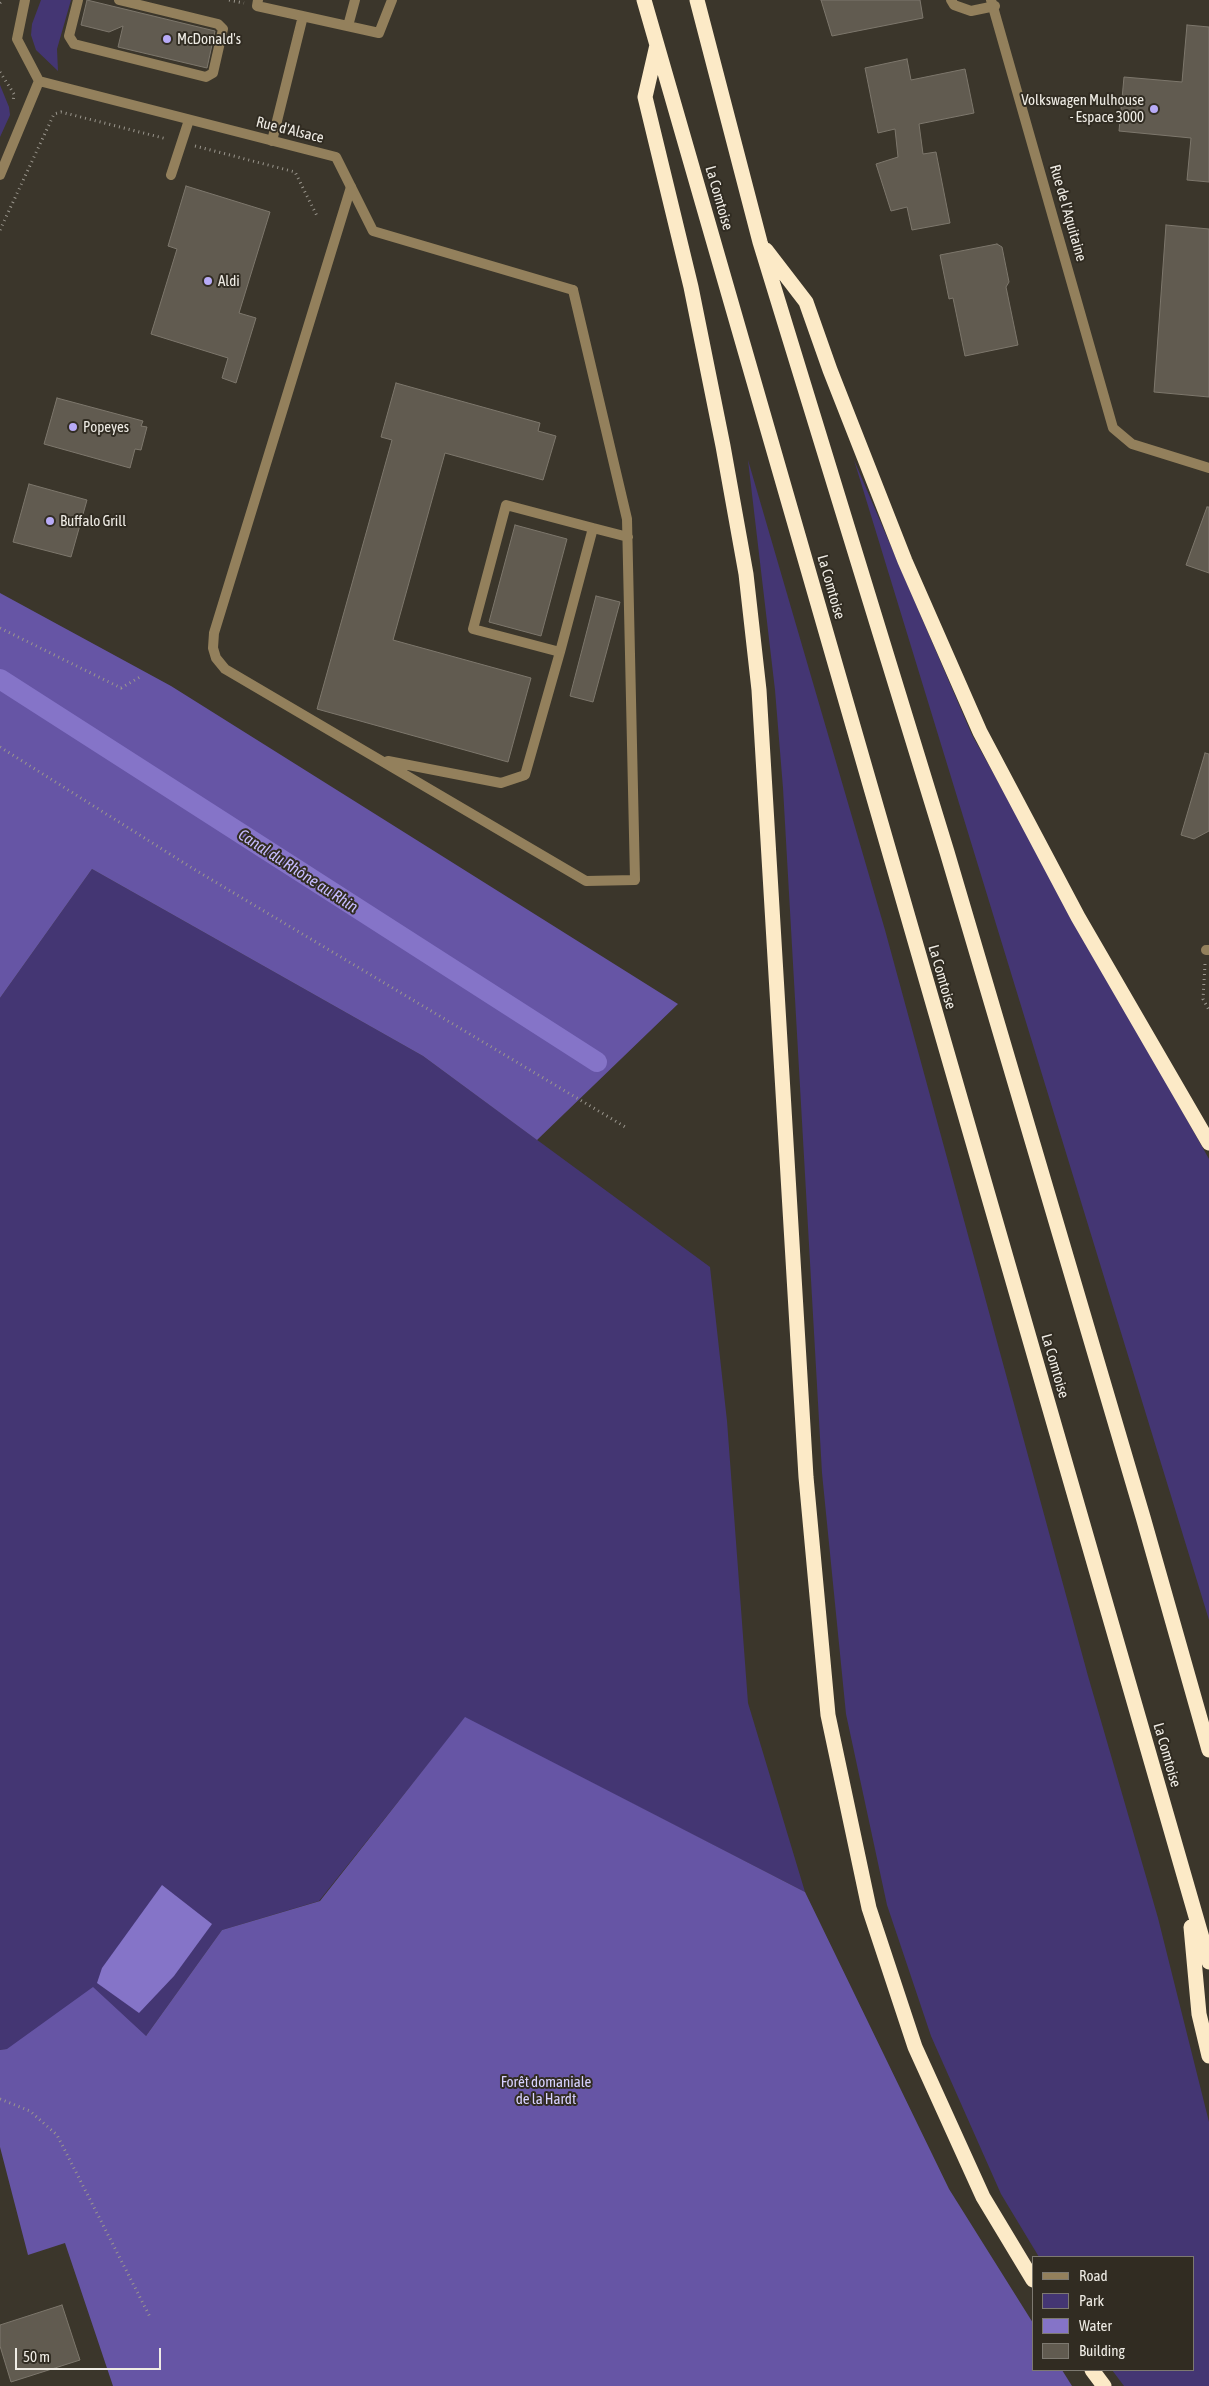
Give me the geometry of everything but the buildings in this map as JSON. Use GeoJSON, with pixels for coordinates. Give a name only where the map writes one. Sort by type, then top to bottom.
{"type":"FeatureCollection","features":[{"type":"Feature","properties":{"kind":"highway","name":"La Comtoise"},"geometry":{"type":"LineString","coordinates":[[644,0],[1188,1896],[1209,1962]]}},
{"type":"Feature","properties":{"kind":"highway","name":"La Comtoise"},"geometry":{"type":"LineString","coordinates":[[697,0],[760,242],[947,852],[1143,1516],[1209,1750]]}},
{"type":"Feature","properties":{"kind":"highway"},"geometry":{"type":"LineString","coordinates":[[656,45],[645,97],[691,287],[724,446],[746,574],[759,690],[806,1477],[828,1715],[869,1908],[915,2047],[983,2198],[1032,2278]]}},
{"type":"Feature","properties":{"kind":"highway"},"geometry":{"type":"LineString","coordinates":[[760,242],[806,302],[830,370],[905,561],[980,732],[1078,916],[1209,1143]]}},
{"type":"Feature","properties":{"kind":"highway"},"geometry":{"type":"LineString","coordinates":[[1188,1896],[1199,2014],[1209,2056]]}},
{"type":"Feature","properties":{"kind":"highway"},"geometry":{"type":"LineString","coordinates":[[1093,2371],[1104,2386]]}},
{"type":"Feature","properties":{"kind":"street"},"geometry":{"type":"LineString","coordinates":[[0,175],[39,81],[17,39],[26,0]]}},
{"type":"Feature","properties":{"kind":"street"},"geometry":{"type":"LineString","coordinates":[[78,0],[69,36],[74,44],[206,77],[213,73],[223,29],[218,24],[119,0]]}},
{"type":"Feature","properties":{"kind":"street"},"geometry":{"type":"LineString","coordinates":[[258,0],[256,6],[379,33],[392,0]]}},
{"type":"Feature","properties":{"kind":"street"},"geometry":{"type":"LineString","coordinates":[[348,26],[355,0]]}},
{"type":"Feature","properties":{"kind":"street"},"geometry":{"type":"LineString","coordinates":[[951,0],[954,5],[971,11],[994,2]]}},
{"type":"Feature","properties":{"kind":"street","name":"Rue de l'Aquitaine"},"geometry":{"type":"LineString","coordinates":[[994,2],[1113,428],[1132,444],[1209,468]]}},
{"type":"Feature","properties":{"kind":"street"},"geometry":{"type":"LineString","coordinates":[[272,141],[303,16]]}},
{"type":"Feature","properties":{"kind":"street","name":"Rue d'Alsace"},"geometry":{"type":"LineString","coordinates":[[39,81],[336,157],[373,231],[573,290],[627,519],[628,537]]}},
{"type":"Feature","properties":{"kind":"street"},"geometry":{"type":"LineString","coordinates":[[171,175],[189,120]]}},
{"type":"Feature","properties":{"kind":"street"},"geometry":{"type":"LineString","coordinates":[[351,187],[214,633],[213,648],[216,658],[224,669],[586,881],[635,880],[628,537],[506,505],[473,629],[560,652]]}},
{"type":"Feature","properties":{"kind":"street"},"geometry":{"type":"LineString","coordinates":[[378,759],[501,783],[525,775],[593,528]]}},
{"type":"Feature","properties":{"kind":"path"},"geometry":{"type":"LineString","coordinates":[[0,3],[3,0]]}},
{"type":"Feature","properties":{"kind":"path"},"geometry":{"type":"LineString","coordinates":[[0,230],[54,114],[61,112],[295,172],[318,218]]}},
{"type":"Feature","properties":{"kind":"path"},"geometry":{"type":"LineString","coordinates":[[0,628],[68,664],[121,688],[140,677]]}},
{"type":"Feature","properties":{"kind":"path"},"geometry":{"type":"LineString","coordinates":[[0,747],[192,868],[627,1128]]}},
{"type":"Feature","properties":{"kind":"path"},"geometry":{"type":"LineString","coordinates":[[1208,950],[1203,998],[1209,1010]]}},
{"type":"Feature","properties":{"kind":"path"},"geometry":{"type":"LineString","coordinates":[[0,2099],[30,2111],[57,2135],[150,2317]]}},
{"type":"Feature","properties":{"kind":"green space"},"geometry":{"type":"Polygon","coordinates":[[[41,0],[71,0],[57,49],[58,71],[36,50],[31,35],[32,24],[41,0]]]}},
{"type":"Feature","properties":{"kind":"green space"},"geometry":{"type":"Polygon","coordinates":[[[0,85],[9,107],[10,115],[0,137],[0,85]]]}},
{"type":"Feature","properties":{"kind":"green space"},"geometry":{"type":"Polygon","coordinates":[[[748,460],[885,930],[1088,1676],[1158,1918],[1209,2122],[1209,2386],[1124,2386],[1113,2371],[1194,2371],[1194,2256],[1038,2256],[1001,2194],[931,2036],[887,1905],[846,1714],[822,1473],[783,788],[775,690],[748,460]]]}},
{"type":"Feature","properties":{"kind":"green space"},"geometry":{"type":"Polygon","coordinates":[[[854,460],[972,735],[1209,1159],[1209,1620],[854,460]]]}},
{"type":"Feature","properties":{"kind":"green space"},"geometry":{"type":"Polygon","coordinates":[[[0,593],[171,686],[678,1004],[537,1140],[423,1056],[92,869],[0,998],[0,593]]]}},
{"type":"Feature","properties":{"kind":"green space"},"geometry":{"type":"Polygon","coordinates":[[[92,869],[423,1056],[710,1267],[727,1421],[748,1703],[805,1892],[465,1718],[319,1901],[222,1930],[146,2036],[0,2050],[0,998],[92,869]]]}},
{"type":"Feature","properties":{"kind":"green space","name":"Forêt domaniale de la Hardt"},"geometry":{"type":"Polygon","coordinates":[[[465,1717],[805,1892],[949,2189],[1032,2321],[1032,2371],[1063,2371],[1072,2386],[113,2386],[65,2243],[28,2255],[0,2147],[0,2050],[7,2049],[93,1987],[146,2036],[222,1930],[320,1901],[465,1717]]]}},
{"type":"Feature","properties":{"kind":"water"},"geometry":{"type":"Polygon","coordinates":[[[162,1885],[212,1924],[174,1976],[139,2013],[97,1983],[102,1968],[162,1885]]]}},
{"type":"Feature","properties":{"kind":"waterway","name":"Canal du Rhône au Rhin"},"geometry":{"type":"LineString","coordinates":[[0,679],[597,1062]]}},
{"type":"Feature","properties":{"kind":"place","name":"McDonald's"},"geometry":{"type":"Point","coordinates":[167,39]}},
{"type":"Feature","properties":{"kind":"place","name":"Volkswagen Mulhouse - Espace 3000"},"geometry":{"type":"Point","coordinates":[1154,109]}},
{"type":"Feature","properties":{"kind":"place","name":"Aldi"},"geometry":{"type":"Point","coordinates":[208,281]}},
{"type":"Feature","properties":{"kind":"place","name":"Popeyes"},"geometry":{"type":"Point","coordinates":[73,427]}},
{"type":"Feature","properties":{"kind":"place","name":"Buffalo Grill"},"geometry":{"type":"Point","coordinates":[50,521]}}]}
